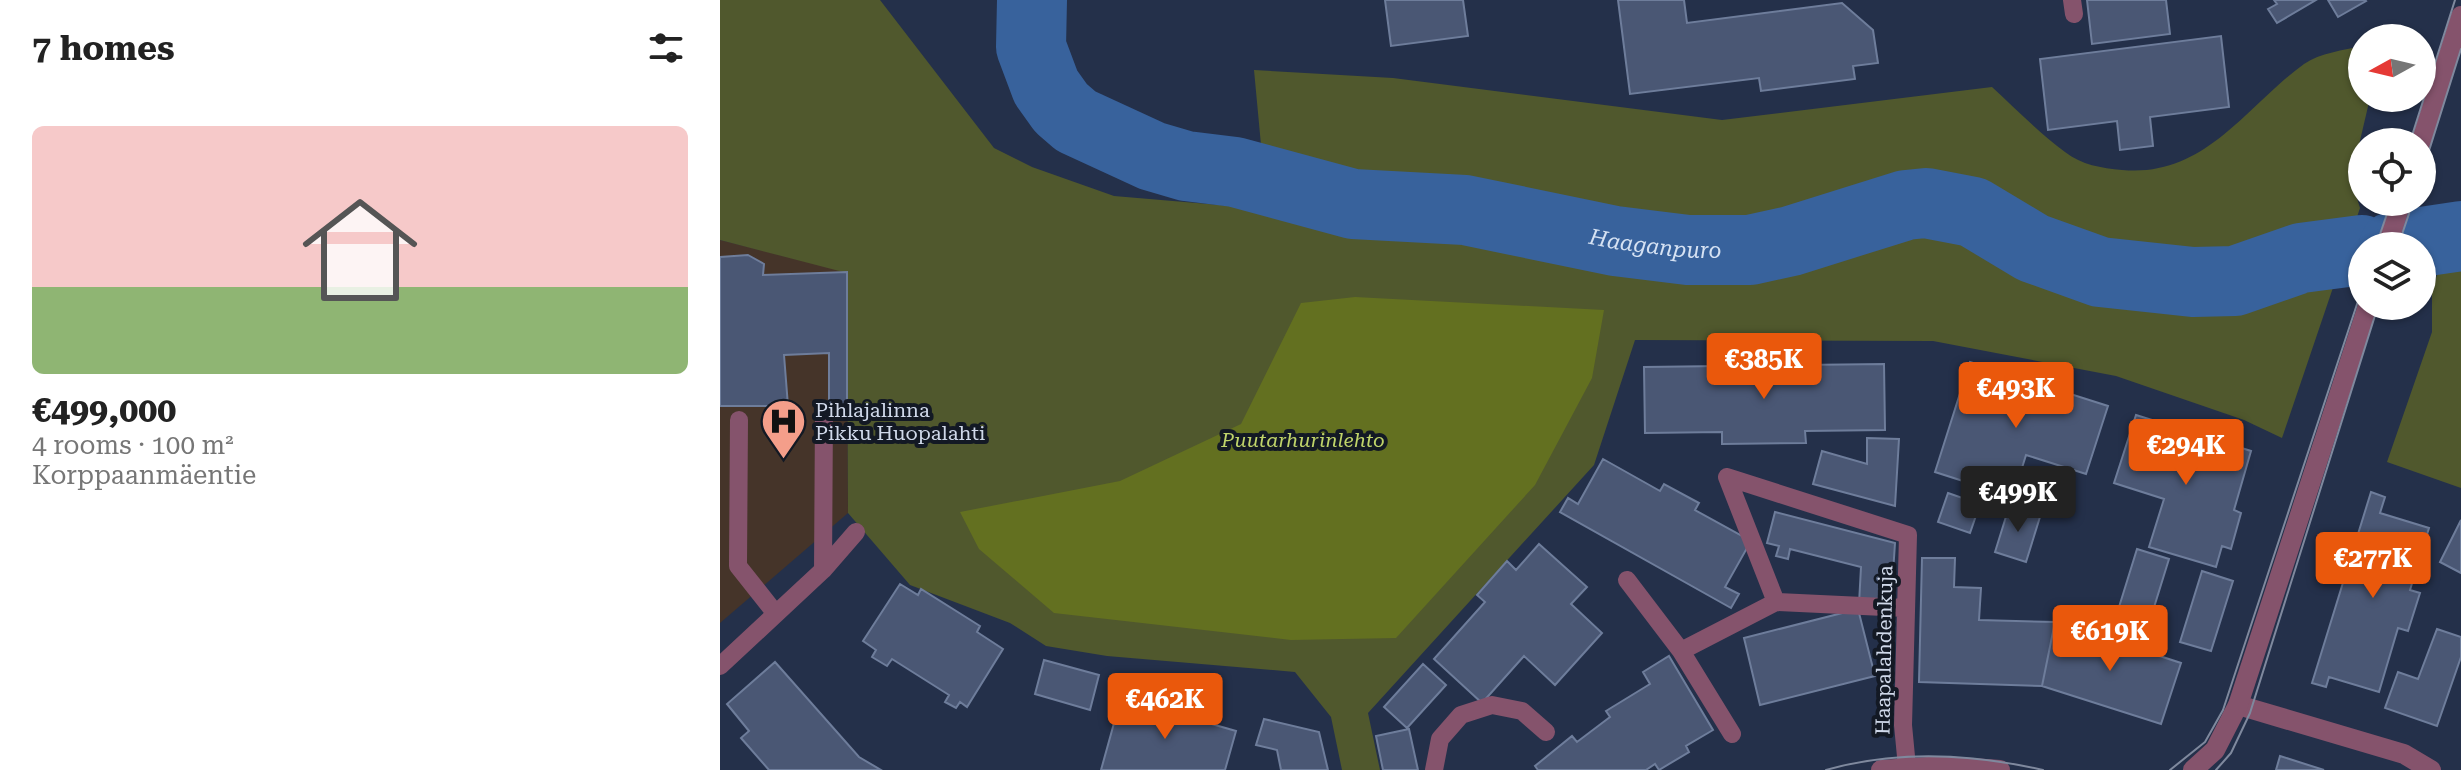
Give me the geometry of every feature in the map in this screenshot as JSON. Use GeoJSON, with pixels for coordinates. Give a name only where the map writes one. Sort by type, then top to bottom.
{"type":"FeatureCollection","features":[{"type":"Feature","properties":{"kind":"street"},"geometry":{"type":"LineString","coordinates":[[2425,128],[2461,16]]}},
{"type":"Feature","properties":{"kind":"street"},"geometry":{"type":"LineString","coordinates":[[2193,770],[2215,750],[2238,705],[2363,320]]}},
{"type":"Feature","properties":{"kind":"street"},"geometry":{"type":"LineString","coordinates":[[2238,705],[2404,754],[2431,770]]}},
{"type":"Feature","properties":{"kind":"street"},"geometry":{"type":"LineString","coordinates":[[1881,770],[1907,767],[2000,770]]}},
{"type":"Feature","properties":{"kind":"lane"},"geometry":{"type":"LineString","coordinates":[[823,570],[824,412]]}},
{"type":"Feature","properties":{"kind":"lane"},"geometry":{"type":"LineString","coordinates":[[739,420],[738,566],[776,614]]}},
{"type":"Feature","properties":{"kind":"lane","name":"Haapalahdenkuja"},"geometry":{"type":"LineString","coordinates":[[1776,602],[1727,477],[1908,535],[1903,725],[1907,767]]}},
{"type":"Feature","properties":{"kind":"lane"},"geometry":{"type":"LineString","coordinates":[[720,666],[823,570],[856,532]]}},
{"type":"Feature","properties":{"kind":"lane"},"geometry":{"type":"LineString","coordinates":[[1627,580],[1681,651],[1732,734]]}},
{"type":"Feature","properties":{"kind":"lane"},"geometry":{"type":"LineString","coordinates":[[1681,651],[1776,602],[1905,608]]}},
{"type":"Feature","properties":{"kind":"lane"},"geometry":{"type":"LineString","coordinates":[[1434,770],[1440,739],[1461,715],[1492,705],[1522,711],[1546,732]]}},
{"type":"Feature","properties":{"kind":"shaded area","name":"Pihlajalinna Pikku Huopalahti"},"geometry":{"type":"Polygon","coordinates":[[[720,240],[847,272],[848,513],[720,623],[720,240]]]}},
{"type":"Feature","properties":{"kind":"green space","name":"Puutarhurinlehto"},"geometry":{"type":"Polygon","coordinates":[[[720,0],[880,0],[994,148],[1032,167],[1114,196],[1267,209],[1254,70],[1393,78],[1722,120],[1992,87],[2065,152],[2092,165],[2122,170],[2151,170],[2177,163],[2201,151],[2304,64],[2332,52],[2348,49],[2348,112],[2367,112],[2363,128],[2348,128],[2348,216],[2357,216],[2352,232],[2348,232],[2348,243],[2282,438],[2244,420],[2116,376],[1933,341],[1635,340],[1594,465],[1368,713],[1380,770],[1342,770],[1331,717],[1295,672],[1107,656],[1046,646],[1010,623],[910,585],[848,513],[847,273],[720,240],[720,0]]]}},
{"type":"Feature","properties":{"kind":"green space"},"geometry":{"type":"Polygon","coordinates":[[[2461,256],[2461,488],[2387,462],[2432,332],[2432,320],[2436,320],[2436,278],[2443,257],[2461,256]]]}},
{"type":"Feature","properties":{"kind":"green space"},"geometry":{"type":"Polygon","coordinates":[[[1355,297],[1604,310],[1592,378],[1535,485],[1396,638],[1291,640],[1054,613],[979,549],[960,512],[1120,481],[1241,424],[1301,303],[1355,297]]]}},
{"type":"Feature","properties":{"kind":"water"},"geometry":{"type":"Polygon","coordinates":[[[2461,212],[2461,256],[2443,257],[2457,213],[2461,212]]]}},
{"type":"Feature","properties":{"kind":"building"},"geometry":{"type":"Polygon","coordinates":[[[1385,0],[1463,0],[1468,36],[1391,46],[1385,0]]]}},
{"type":"Feature","properties":{"kind":"building"},"geometry":{"type":"Polygon","coordinates":[[[1618,0],[1684,0],[1687,23],[1842,3],[1873,30],[1878,63],[1853,66],[1855,79],[1761,91],[1759,78],[1630,94],[1618,0]]]}},
{"type":"Feature","properties":{"kind":"building"},"geometry":{"type":"Polygon","coordinates":[[[2087,0],[2166,0],[2170,34],[2092,44],[2087,0]]]}},
{"type":"Feature","properties":{"kind":"building"},"geometry":{"type":"Polygon","coordinates":[[[2274,0],[2316,0],[2277,23],[2268,9],[2277,4],[2274,0]]]}},
{"type":"Feature","properties":{"kind":"building"},"geometry":{"type":"Polygon","coordinates":[[[2328,0],[2365,0],[2366,1],[2338,17],[2328,0]]]}},
{"type":"Feature","properties":{"kind":"building"},"geometry":{"type":"Polygon","coordinates":[[[2221,36],[2229,107],[2150,117],[2153,146],[2120,150],[2117,121],[2048,130],[2040,59],[2221,36]]]}},
{"type":"Feature","properties":{"kind":"building"},"geometry":{"type":"Polygon","coordinates":[[[748,255],[764,264],[763,275],[847,272],[847,409],[829,410],[829,353],[784,355],[788,406],[720,406],[720,257],[748,255]]]}},
{"type":"Feature","properties":{"kind":"building"},"geometry":{"type":"Polygon","coordinates":[[[1970,362],[2108,406],[2086,474],[2026,455],[2013,497],[1935,472],[1970,362]]]}},
{"type":"Feature","properties":{"kind":"building"},"geometry":{"type":"Polygon","coordinates":[[[1884,364],[1885,430],[1805,431],[1806,443],[1722,444],[1722,432],[1645,433],[1644,367],[1884,364]]]}},
{"type":"Feature","properties":{"kind":"building"},"geometry":{"type":"Polygon","coordinates":[[[2136,415],[2251,451],[2234,510],[2241,513],[2231,549],[2222,546],[2216,567],[2149,547],[2164,499],[2114,483],[2136,415]]]}},
{"type":"Feature","properties":{"kind":"building"},"geometry":{"type":"Polygon","coordinates":[[[1867,438],[1899,439],[1895,506],[1813,484],[1822,451],[1867,464],[1867,438]]]}},
{"type":"Feature","properties":{"kind":"building"},"geometry":{"type":"Polygon","coordinates":[[[1603,459],[1660,491],[1664,484],[1699,503],[1695,510],[1751,541],[1725,587],[1739,594],[1731,608],[1560,512],[1568,498],[1578,504],[1603,459]]]}},
{"type":"Feature","properties":{"kind":"building"},"geometry":{"type":"Polygon","coordinates":[[[2371,492],[2385,497],[2380,513],[2429,528],[2410,590],[2420,593],[2408,631],[2398,628],[2379,692],[2329,677],[2326,687],[2312,683],[2371,492]]]}},
{"type":"Feature","properties":{"kind":"building"},"geometry":{"type":"Polygon","coordinates":[[[1948,493],[1980,504],[1970,533],[1938,522],[1948,493]]]}},
{"type":"Feature","properties":{"kind":"building"},"geometry":{"type":"Polygon","coordinates":[[[2009,507],[2040,517],[2026,562],[1995,552],[2009,507]]]}},
{"type":"Feature","properties":{"kind":"building"},"geometry":{"type":"Polygon","coordinates":[[[1775,512],[1895,543],[1891,603],[1859,604],[1861,567],[1790,549],[1788,559],[1776,556],[1779,546],[1767,543],[1775,512]]]}},
{"type":"Feature","properties":{"kind":"building"},"geometry":{"type":"Polygon","coordinates":[[[2461,520],[2461,573],[2440,562],[2461,520]]]}},
{"type":"Feature","properties":{"kind":"building"},"geometry":{"type":"Polygon","coordinates":[[[1539,544],[1587,587],[1571,604],[1602,633],[1555,685],[1524,656],[1482,703],[1434,659],[1485,602],[1477,595],[1507,561],[1516,570],[1539,544]]]}},
{"type":"Feature","properties":{"kind":"building"},"geometry":{"type":"Polygon","coordinates":[[[2137,549],[2169,559],[2151,617],[2119,607],[2137,549]]]}},
{"type":"Feature","properties":{"kind":"building"},"geometry":{"type":"Polygon","coordinates":[[[1922,558],[1955,558],[1954,587],[1981,588],[1979,620],[2055,622],[2042,686],[1919,682],[1922,558]]]}},
{"type":"Feature","properties":{"kind":"building"},"geometry":{"type":"Polygon","coordinates":[[[2202,571],[2233,581],[2211,651],[2180,642],[2202,571]]]}},
{"type":"Feature","properties":{"kind":"building"},"geometry":{"type":"Polygon","coordinates":[[[900,584],[918,595],[921,589],[980,626],[977,632],[1003,649],[967,707],[960,702],[956,708],[945,702],[949,695],[892,659],[887,666],[872,657],[876,650],[863,641],[900,584]]]}},
{"type":"Feature","properties":{"kind":"building"},"geometry":{"type":"Polygon","coordinates":[[[1858,609],[1875,676],[1760,705],[1744,638],[1858,609]]]}},
{"type":"Feature","properties":{"kind":"building"},"geometry":{"type":"Polygon","coordinates":[[[2055,622],[2181,663],[2161,724],[2042,686],[2055,622]]]}},
{"type":"Feature","properties":{"kind":"building"},"geometry":{"type":"Polygon","coordinates":[[[2437,629],[2461,637],[2461,657],[2437,726],[2385,708],[2398,672],[2418,679],[2437,629]]]}},
{"type":"Feature","properties":{"kind":"building"},"geometry":{"type":"Polygon","coordinates":[[[1669,656],[1713,730],[1686,746],[1689,752],[1659,770],[1655,764],[1646,770],[1538,770],[1535,766],[1572,736],[1577,742],[1610,717],[1606,711],[1650,684],[1643,672],[1669,656]]]}},
{"type":"Feature","properties":{"kind":"building"},"geometry":{"type":"Polygon","coordinates":[[[1044,660],[1099,675],[1090,710],[1035,694],[1044,660]]]}},
{"type":"Feature","properties":{"kind":"building"},"geometry":{"type":"Polygon","coordinates":[[[775,662],[859,757],[881,770],[769,770],[741,738],[749,731],[727,704],[775,662]]]}},
{"type":"Feature","properties":{"kind":"building"},"geometry":{"type":"Polygon","coordinates":[[[1423,664],[1446,685],[1407,728],[1384,707],[1423,664]]]}},
{"type":"Feature","properties":{"kind":"building"},"geometry":{"type":"Polygon","coordinates":[[[1121,698],[1236,731],[1225,770],[1101,770],[1121,698]]]}},
{"type":"Feature","properties":{"kind":"building"},"geometry":{"type":"Polygon","coordinates":[[[1264,719],[1319,732],[1328,770],[1281,770],[1277,750],[1256,745],[1264,719]]]}},
{"type":"Feature","properties":{"kind":"building"},"geometry":{"type":"Polygon","coordinates":[[[1409,729],[1418,770],[1383,770],[1376,736],[1409,729]]]}},
{"type":"Feature","properties":{"kind":"building"},"geometry":{"type":"Polygon","coordinates":[[[2280,756],[2324,770],[2276,770],[2280,756]]]}},
{"type":"Feature","properties":{"kind":"waterway","name":"Haaganpuro"},"geometry":{"type":"LineString","coordinates":[[1032,0],[1031,47],[1046,87],[1061,108],[1076,121],[1152,156],[1186,166],[1235,172],[1353,204],[1465,210],[1615,241],[1688,250],[1750,250],[1791,241],[1906,205],[1926,203],[1973,212],[2033,248],[2100,272],[2193,282],[2235,281],[2301,258],[2348,252]]}},
{"type":"Feature","properties":{"kind":"waterway","name":"Haaganpuro"},"geometry":{"type":"LineString","coordinates":[[2436,240],[2461,236]]}},
{"type":"Feature","properties":{"kind":"tram line"},"geometry":{"type":"LineString","coordinates":[[2414,128],[2455,0]]}},
{"type":"Feature","properties":{"kind":"tram line"},"geometry":{"type":"LineString","coordinates":[[2436,128],[2461,49]]}},
{"type":"Feature","properties":{"kind":"tram line"},"geometry":{"type":"LineString","coordinates":[[2381,232],[2386,216]]}},
{"type":"Feature","properties":{"kind":"tram line"},"geometry":{"type":"LineString","coordinates":[[2403,232],[2408,216]]}},
{"type":"Feature","properties":{"kind":"tram line"},"geometry":{"type":"LineString","coordinates":[[2170,770],[2205,742],[2223,710],[2352,320]]}},
{"type":"Feature","properties":{"kind":"tram line"},"geometry":{"type":"LineString","coordinates":[[2216,770],[2231,753],[2250,713],[2374,320]]}},
{"type":"Feature","properties":{"kind":"tram line"},"geometry":{"type":"LineString","coordinates":[[1826,770],[1880,759],[1934,756],[1989,760],[2043,770]]}},
{"type":"Feature","properties":{"kind":"place","name":"Pihlajalinna Pikku Huopalahti"},"geometry":{"type":"Point","coordinates":[784,461]}}]}
